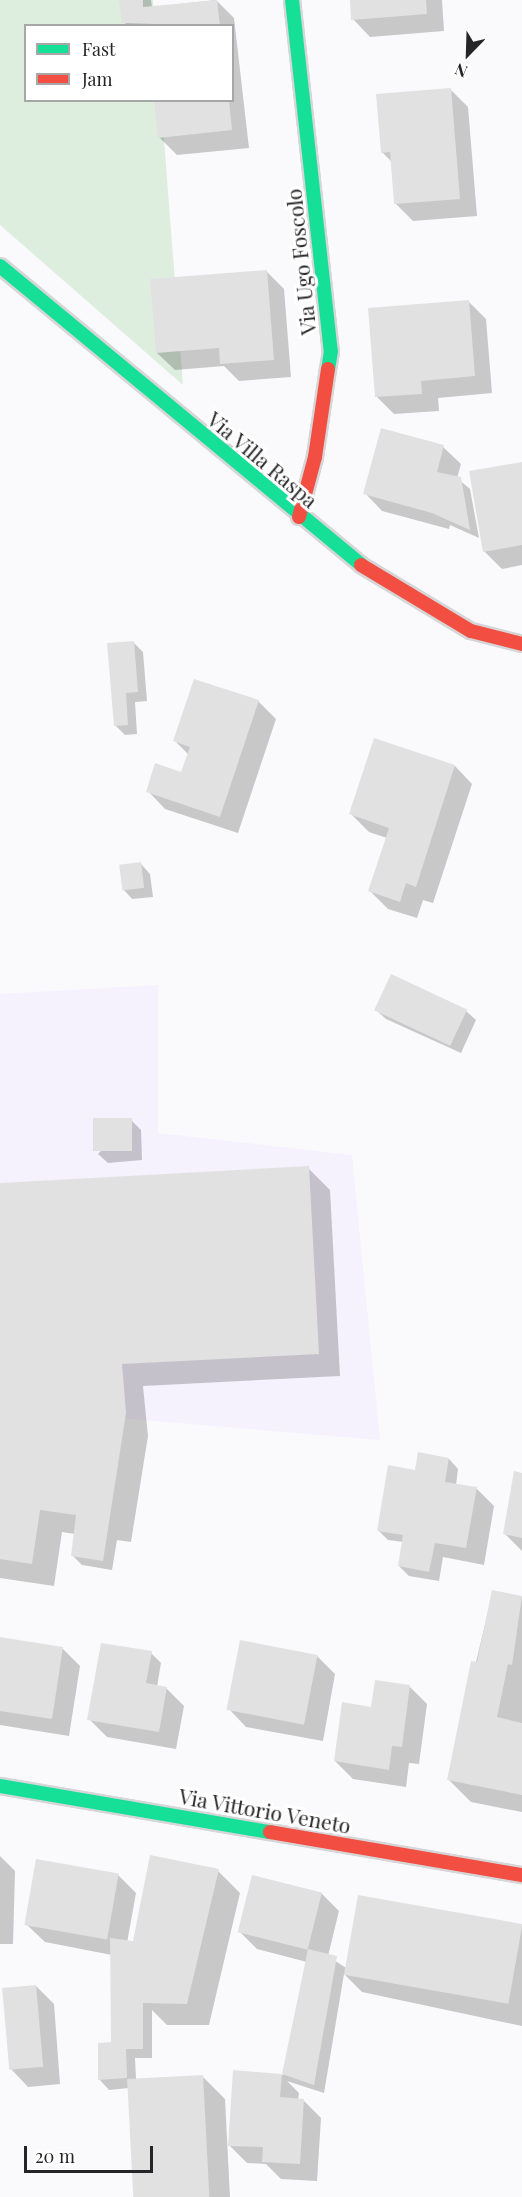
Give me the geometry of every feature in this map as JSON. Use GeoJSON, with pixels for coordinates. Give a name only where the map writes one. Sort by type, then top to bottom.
{"type":"FeatureCollection","features":[{"type":"Feature","properties":{"kind":"street","name":"Via Ugo Foscolo"},"geometry":{"type":"LineString","coordinates":[[292,0],[331,351],[315,457],[298,516]]}},
{"type":"Feature","properties":{"kind":"street","name":"Via Villa Raspa"},"geometry":{"type":"LineString","coordinates":[[0,267],[298,516],[368,571],[471,631],[522,644]]}},
{"type":"Feature","properties":{"kind":"street","name":"Via Vittorio Veneto"},"geometry":{"type":"LineString","coordinates":[[0,1786],[522,1875]]}},
{"type":"Feature","properties":{"kind":"shaded area"},"geometry":{"type":"Polygon","coordinates":[[[158,985],[158,1133],[352,1155],[380,1440],[0,1408],[0,994],[158,985]]]}},
{"type":"Feature","properties":{"kind":"green space"},"geometry":{"type":"Polygon","coordinates":[[[0,0],[153,0],[155,24],[24,24],[24,102],[161,102],[183,385],[0,225],[0,0]]]}},
{"type":"Feature","properties":{"kind":"building"},"geometry":{"type":"Polygon","coordinates":[[[119,0],[143,0],[143,7],[217,0],[220,24],[155,24],[122,23],[119,0]]]}},
{"type":"Feature","properties":{"kind":"building"},"geometry":{"type":"Polygon","coordinates":[[[350,0],[426,0],[427,14],[351,20],[350,0]]]}},
{"type":"Feature","properties":{"kind":"building"},"geometry":{"type":"Polygon","coordinates":[[[451,88],[460,199],[394,204],[390,152],[381,153],[376,94],[451,88]]]}},
{"type":"Feature","properties":{"kind":"building"},"geometry":{"type":"Polygon","coordinates":[[[154,102],[229,102],[232,130],[158,138],[154,102]]]}},
{"type":"Feature","properties":{"kind":"building"},"geometry":{"type":"Polygon","coordinates":[[[267,270],[274,360],[220,364],[219,348],[156,353],[150,279],[267,270]]]}},
{"type":"Feature","properties":{"kind":"building"},"geometry":{"type":"Polygon","coordinates":[[[469,300],[475,376],[421,381],[422,394],[375,397],[368,308],[469,300]]]}},
{"type":"Feature","properties":{"kind":"building"},"geometry":{"type":"Polygon","coordinates":[[[381,428],[444,445],[437,472],[461,477],[470,530],[432,513],[363,494],[381,428]]]}},
{"type":"Feature","properties":{"kind":"building"},"geometry":{"type":"Polygon","coordinates":[[[522,462],[522,545],[483,552],[469,471],[522,462]]]}},
{"type":"Feature","properties":{"kind":"building"},"geometry":{"type":"Polygon","coordinates":[[[134,641],[138,692],[126,693],[128,725],[114,726],[107,643],[134,641]]]}},
{"type":"Feature","properties":{"kind":"building"},"geometry":{"type":"Polygon","coordinates":[[[194,679],[259,700],[220,817],[146,792],[155,763],[181,772],[190,747],[173,741],[194,679]]]}},
{"type":"Feature","properties":{"kind":"building"},"geometry":{"type":"Polygon","coordinates":[[[374,738],[455,765],[416,887],[406,883],[400,902],[368,891],[389,828],[349,814],[374,738]]]}},
{"type":"Feature","properties":{"kind":"building"},"geometry":{"type":"Polygon","coordinates":[[[141,862],[144,888],[122,890],[119,865],[141,862]]]}},
{"type":"Feature","properties":{"kind":"building"},"geometry":{"type":"Polygon","coordinates":[[[391,974],[467,1009],[450,1046],[374,1010],[391,974]]]}},
{"type":"Feature","properties":{"kind":"building"},"geometry":{"type":"Polygon","coordinates":[[[93,1118],[132,1118],[132,1151],[93,1151],[93,1118]]]}},
{"type":"Feature","properties":{"kind":"building"},"geometry":{"type":"Polygon","coordinates":[[[309,1166],[319,1354],[122,1364],[126,1413],[103,1561],[71,1556],[76,1515],[40,1510],[32,1564],[0,1559],[0,1183],[309,1166]]]}},
{"type":"Feature","properties":{"kind":"building"},"geometry":{"type":"Polygon","coordinates":[[[418,1452],[449,1458],[445,1482],[477,1487],[466,1548],[435,1543],[429,1572],[398,1566],[403,1535],[377,1531],[388,1465],[415,1470],[418,1452]]]}},
{"type":"Feature","properties":{"kind":"building"},"geometry":{"type":"Polygon","coordinates":[[[514,1471],[522,1473],[522,1538],[503,1534],[514,1471]]]}},
{"type":"Feature","properties":{"kind":"building"},"geometry":{"type":"Polygon","coordinates":[[[492,1590],[522,1596],[512,1665],[508,1664],[497,1717],[522,1723],[522,1795],[447,1780],[471,1661],[477,1662],[492,1590]]]}},
{"type":"Feature","properties":{"kind":"building"},"geometry":{"type":"Polygon","coordinates":[[[0,1637],[63,1647],[52,1719],[0,1711],[0,1637]]]}},
{"type":"Feature","properties":{"kind":"building"},"geometry":{"type":"Polygon","coordinates":[[[240,1640],[318,1655],[304,1725],[226,1710],[240,1640]]]}},
{"type":"Feature","properties":{"kind":"building"},"geometry":{"type":"Polygon","coordinates":[[[101,1643],[152,1651],[146,1683],[167,1687],[159,1732],[87,1720],[101,1643]]]}},
{"type":"Feature","properties":{"kind":"building"},"geometry":{"type":"Polygon","coordinates":[[[375,1680],[410,1685],[402,1747],[392,1746],[389,1770],[334,1761],[342,1702],[371,1707],[375,1680]]]}},
{"type":"Feature","properties":{"kind":"building"},"geometry":{"type":"Polygon","coordinates":[[[150,1855],[219,1869],[187,2004],[143,2003],[143,2049],[126,2049],[127,2078],[98,2080],[98,2043],[111,2042],[110,1938],[133,1941],[150,1855]]]}},
{"type":"Feature","properties":{"kind":"building"},"geometry":{"type":"Polygon","coordinates":[[[36,1859],[119,1874],[107,1940],[24,1925],[36,1859]]]}},
{"type":"Feature","properties":{"kind":"building"},"geometry":{"type":"Polygon","coordinates":[[[252,1875],[322,1892],[308,1950],[238,1932],[252,1875]]]}},
{"type":"Feature","properties":{"kind":"building"},"geometry":{"type":"Polygon","coordinates":[[[358,1895],[522,1924],[508,2004],[344,1975],[358,1895]]]}},
{"type":"Feature","properties":{"kind":"building"},"geometry":{"type":"Polygon","coordinates":[[[308,1949],[337,1956],[314,2085],[282,2074],[308,1949]]]}},
{"type":"Feature","properties":{"kind":"building"},"geometry":{"type":"Polygon","coordinates":[[[36,1985],[43,2067],[9,2070],[2,1988],[36,1985]]]}},
{"type":"Feature","properties":{"kind":"building"},"geometry":{"type":"Polygon","coordinates":[[[233,2070],[282,2074],[280,2097],[304,2099],[300,2164],[262,2162],[263,2147],[228,2146],[233,2070]]]}},
{"type":"Feature","properties":{"kind":"building"},"geometry":{"type":"Polygon","coordinates":[[[203,2075],[209,2197],[133,2197],[127,2079],[203,2075]]]}},
{"type":"Feature","properties":{"kind":"traffic: fast"},"geometry":{"type":"LineString","coordinates":[[292,0],[331,351],[328,369]]}},
{"type":"Feature","properties":{"kind":"traffic: fast"},"geometry":{"type":"LineString","coordinates":[[0,266],[361,565]]}},
{"type":"Feature","properties":{"kind":"traffic: fast"},"geometry":{"type":"LineString","coordinates":[[0,1786],[270,1832]]}},
{"type":"Feature","properties":{"kind":"traffic: jam"},"geometry":{"type":"LineString","coordinates":[[299,517],[315,457],[328,369]]}},
{"type":"Feature","properties":{"kind":"traffic: jam"},"geometry":{"type":"LineString","coordinates":[[361,565],[471,631],[522,644]]}},
{"type":"Feature","properties":{"kind":"traffic: jam"},"geometry":{"type":"LineString","coordinates":[[270,1832],[522,1875]]}}]}
